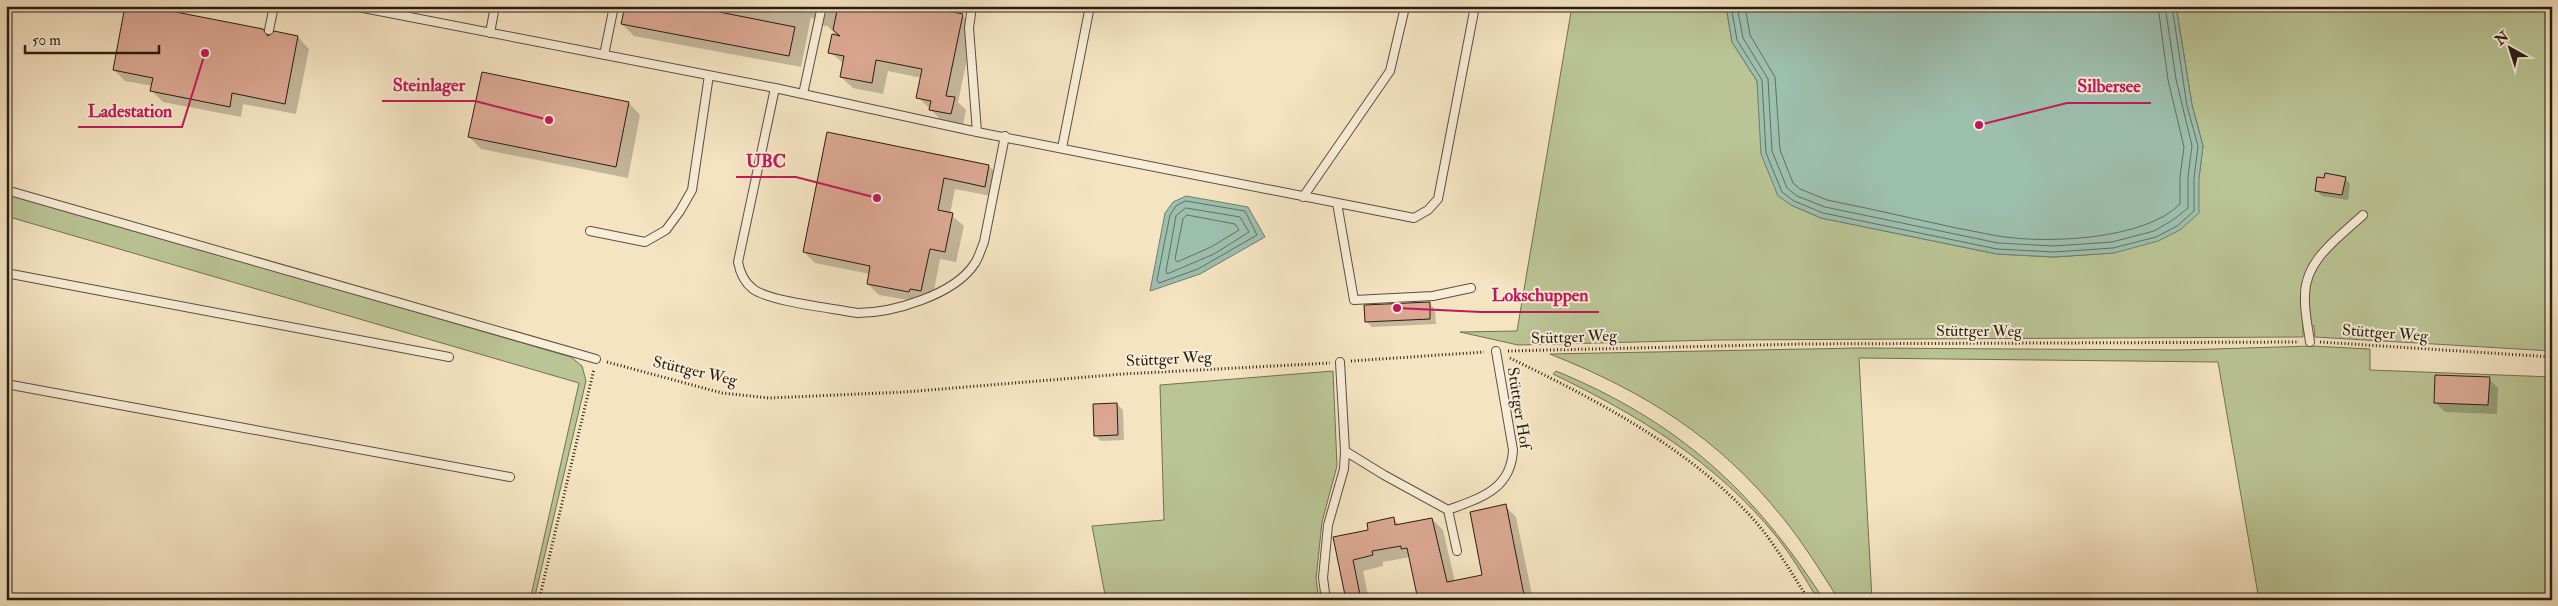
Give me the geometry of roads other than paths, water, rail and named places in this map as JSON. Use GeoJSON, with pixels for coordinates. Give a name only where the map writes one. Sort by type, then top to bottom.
{"type":"FeatureCollection","features":[{"type":"Feature","properties":{"kind":"lane"},"geometry":{"type":"LineString","coordinates":[[269,30],[274,6]]}},
{"type":"Feature","properties":{"kind":"lane"},"geometry":{"type":"LineString","coordinates":[[353,6],[775,88],[977,132],[1414,218],[1428,210],[1438,199],[1475,6]]}},
{"type":"Feature","properties":{"kind":"lane"},"geometry":{"type":"LineString","coordinates":[[490,33],[495,6]]}},
{"type":"Feature","properties":{"kind":"lane"},"geometry":{"type":"LineString","coordinates":[[604,55],[614,6]]}},
{"type":"Feature","properties":{"kind":"lane"},"geometry":{"type":"LineString","coordinates":[[803,94],[822,6]]}},
{"type":"Feature","properties":{"kind":"lane"},"geometry":{"type":"LineString","coordinates":[[972,6],[969,28],[977,132]]}},
{"type":"Feature","properties":{"kind":"lane"},"geometry":{"type":"LineString","coordinates":[[1062,148],[1090,6]]}},
{"type":"Feature","properties":{"kind":"lane"},"geometry":{"type":"LineString","coordinates":[[1303,197],[1390,72],[1405,7],[1402,6]]}},
{"type":"Feature","properties":{"kind":"lane"},"geometry":{"type":"LineString","coordinates":[[590,231],[645,242],[666,230],[692,190],[709,75]]}},
{"type":"Feature","properties":{"kind":"lane"},"geometry":{"type":"LineString","coordinates":[[775,88],[738,262],[746,282],[753,289],[769,296],[868,313],[914,302],[953,284],[969,271],[979,257],[984,242],[1005,136]]}},
{"type":"Feature","properties":{"kind":"lane"},"geometry":{"type":"LineString","coordinates":[[6,190],[599,360]]}},
{"type":"Feature","properties":{"kind":"lane"},"geometry":{"type":"LineString","coordinates":[[1337,204],[1354,300],[1433,296],[1472,288]]}},
{"type":"Feature","properties":{"kind":"lane"},"geometry":{"type":"LineString","coordinates":[[2310,342],[2305,296],[2308,276],[2323,253],[2363,215]]}},
{"type":"Feature","properties":{"kind":"lane"},"geometry":{"type":"LineString","coordinates":[[6,274],[449,357]]}},
{"type":"Feature","properties":{"kind":"lane","name":"Stüttger Hof"},"geometry":{"type":"LineString","coordinates":[[1448,510],[1484,496],[1501,483],[1512,466],[1513,450],[1496,351]]}},
{"type":"Feature","properties":{"kind":"lane"},"geometry":{"type":"LineString","coordinates":[[1326,600],[1324,561],[1328,524],[1344,469],[1346,451],[1340,362]]}},
{"type":"Feature","properties":{"kind":"lane"},"geometry":{"type":"LineString","coordinates":[[6,384],[510,477]]}},
{"type":"Feature","properties":{"kind":"lane"},"geometry":{"type":"LineString","coordinates":[[1346,451],[1384,476],[1448,510],[1457,551]]}},
{"type":"Feature","properties":{"kind":"water"},"geometry":{"type":"Polygon","coordinates":[[[1726,6],[2176,6],[2192,105],[2203,146],[2199,178],[2199,213],[2180,230],[2158,241],[2114,253],[2054,257],[1997,254],[1821,218],[1791,205],[1778,196],[1761,154],[1757,81],[1732,42],[1726,6]]]}},
{"type":"Feature","properties":{"kind":"water"},"geometry":{"type":"Polygon","coordinates":[[[1186,196],[1248,207],[1265,237],[1200,274],[1150,291],[1165,213],[1173,202],[1186,196]]]}},
{"type":"Feature","properties":{"kind":"place","name":"Ladestation"},"geometry":{"type":"Point","coordinates":[205,53]}},
{"type":"Feature","properties":{"kind":"place","name":"Steinlager"},"geometry":{"type":"Point","coordinates":[549,120]}},
{"type":"Feature","properties":{"kind":"place","name":"Silbersee"},"geometry":{"type":"Point","coordinates":[1979,125]}},
{"type":"Feature","properties":{"kind":"place","name":"UBC"},"geometry":{"type":"Point","coordinates":[877,198]}},
{"type":"Feature","properties":{"kind":"place","name":"Lokschuppen"},"geometry":{"type":"Point","coordinates":[1397,308]}}]}
